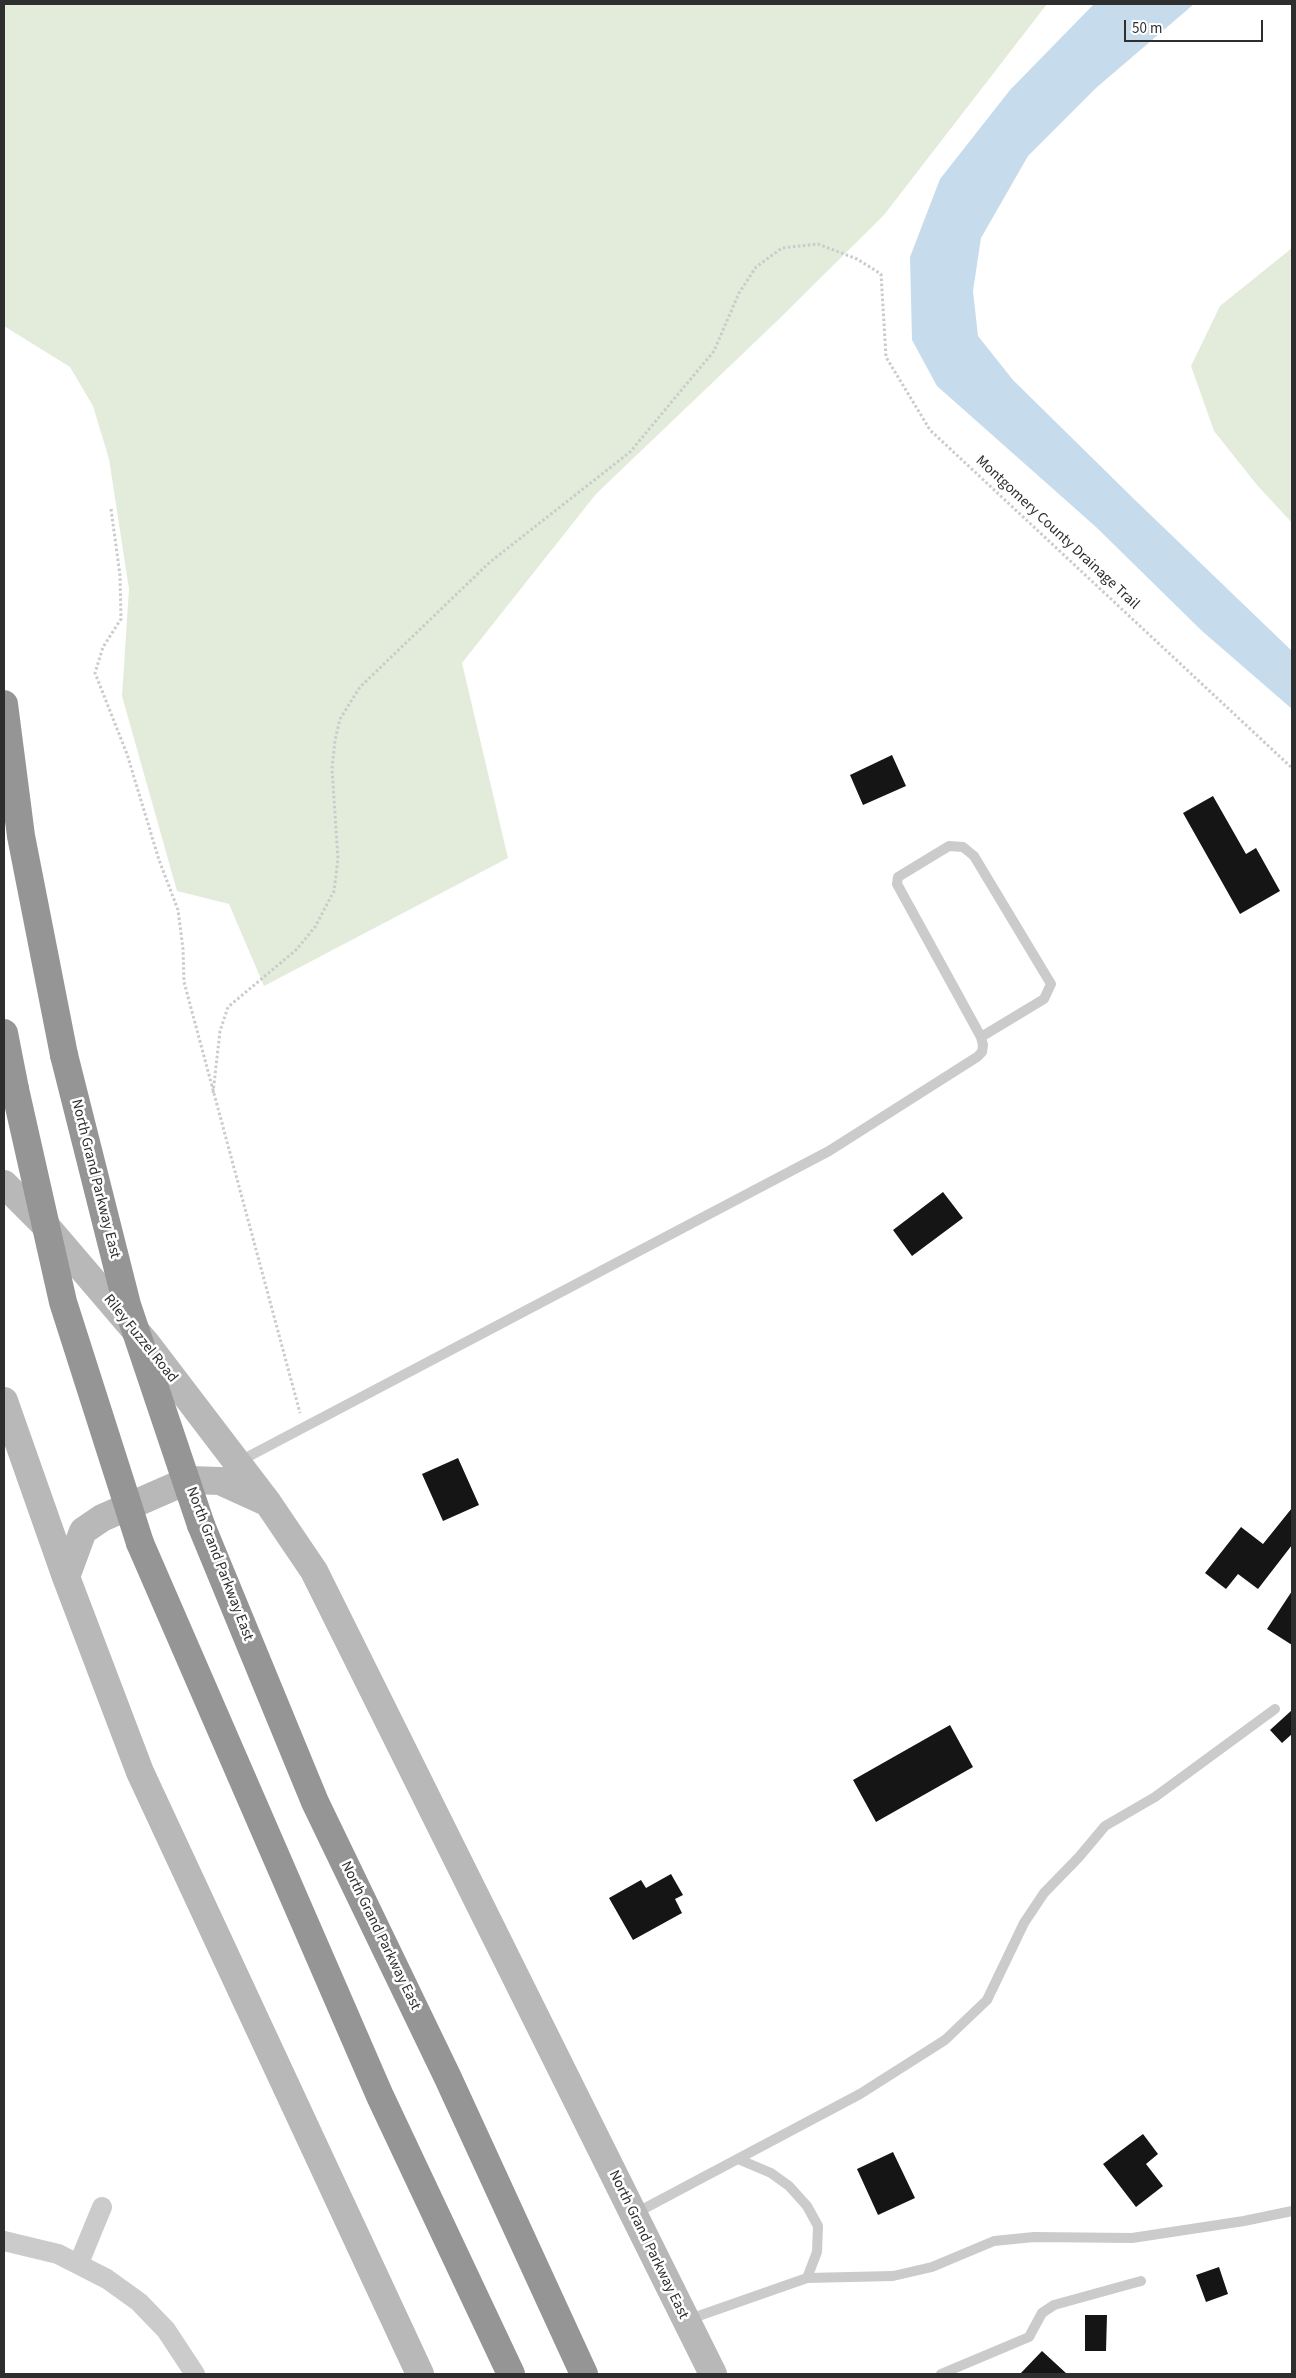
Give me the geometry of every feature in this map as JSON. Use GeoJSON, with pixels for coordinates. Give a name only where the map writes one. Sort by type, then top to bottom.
{"type":"FeatureCollection","features":[{"type":"Feature","properties":{"kind":"highway","name":"North Grand Parkway East"},"geometry":{"type":"LineString","coordinates":[[4,704],[21,836],[64,1055],[127,1305],[201,1525],[315,1802],[448,2078],[584,2374]]}},
{"type":"Feature","properties":{"kind":"highway"},"geometry":{"type":"LineString","coordinates":[[4,1033],[63,1302],[140,1543],[380,2096],[511,2374]]}},
{"type":"Feature","properties":{"kind":"highway"},"geometry":{"type":"LineString","coordinates":[[444,2232],[490,2374]]}},
{"type":"Feature","properties":{"kind":"main road","name":"Riley Fuzzel Road"},"geometry":{"type":"LineString","coordinates":[[4,1184],[34,1214],[146,1343],[268,1503]]}},
{"type":"Feature","properties":{"kind":"main road"},"geometry":{"type":"LineString","coordinates":[[4,1194],[34,1214]]}},
{"type":"Feature","properties":{"kind":"main road"},"geometry":{"type":"LineString","coordinates":[[4,1401],[66,1576],[140,1772],[420,2374]]}},
{"type":"Feature","properties":{"kind":"main road"},"geometry":{"type":"LineString","coordinates":[[66,1576],[83,1531],[102,1518],[189,1480],[220,1481],[268,1503]]}},
{"type":"Feature","properties":{"kind":"main road","name":"North Grand Parkway East"},"geometry":{"type":"LineString","coordinates":[[268,1503],[314,1571],[713,2374]]}},
{"type":"Feature","properties":{"kind":"street"},"geometry":{"type":"LineString","coordinates":[[79,2263],[102,2207]]}},
{"type":"Feature","properties":{"kind":"street"},"geometry":{"type":"LineString","coordinates":[[4,2241],[27,2245],[79,2263],[107,2279],[140,2302],[166,2330],[195,2374]]}},
{"type":"Feature","properties":{"kind":"lane"},"geometry":{"type":"LineString","coordinates":[[237,1462],[829,1151],[977,1057],[982,1052],[984,1045],[981,1038],[898,884],[898,877],[948,846],[964,847],[974,856],[1051,984],[1044,999],[981,1038]]}},
{"type":"Feature","properties":{"kind":"lane"},"geometry":{"type":"LineString","coordinates":[[633,2215],[860,2094],[945,2040],[987,2000],[1024,1923],[1044,1893],[1079,1857],[1105,1826],[1155,1797],[1275,1709]]}},
{"type":"Feature","properties":{"kind":"lane"},"geometry":{"type":"LineString","coordinates":[[738,2159],[771,2173],[789,2186],[807,2206],[818,2226],[817,2252],[807,2278]]}},
{"type":"Feature","properties":{"kind":"lane"},"geometry":{"type":"LineString","coordinates":[[686,2320],[807,2278],[893,2276],[932,2267],[994,2242],[1034,2238],[1132,2238],[1244,2222],[1292,2211]]}},
{"type":"Feature","properties":{"kind":"lane"},"geometry":{"type":"LineString","coordinates":[[942,2374],[1029,2337],[1042,2313],[1054,2305],[1140,2280]]}},
{"type":"Feature","properties":{"kind":"path","name":"Montgomery County Drainage Trail"},"geometry":{"type":"LineString","coordinates":[[213,1094],[220,1031],[228,1007],[296,950],[315,927],[334,891],[338,859],[332,769],[335,740],[340,719],[360,687],[490,562],[630,452],[714,350],[739,293],[756,267],[782,248],[818,244],[857,258],[881,274],[886,357],[930,430],[1292,768]]}},
{"type":"Feature","properties":{"kind":"path"},"geometry":{"type":"LineString","coordinates":[[111,509],[120,575],[121,620],[103,647],[95,673],[127,754],[159,860],[178,910],[183,949],[184,982],[304,1428]]}},
{"type":"Feature","properties":{"kind":"green space"},"geometry":{"type":"Polygon","coordinates":[[[4,4],[1047,4],[884,215],[777,321],[596,494],[462,663],[508,858],[264,986],[229,904],[177,891],[122,696],[129,589],[109,459],[93,406],[70,367],[4,326],[4,4]]]}},
{"type":"Feature","properties":{"kind":"green space"},"geometry":{"type":"Polygon","coordinates":[[[1292,248],[1292,523],[1257,485],[1214,431],[1191,366],[1220,306],[1292,248]]]}},
{"type":"Feature","properties":{"kind":"water"},"geometry":{"type":"Polygon","coordinates":[[[1094,4],[1194,4],[1096,88],[1028,156],[981,238],[973,291],[978,336],[1013,380],[1292,651],[1292,709],[1202,631],[1096,527],[937,386],[912,340],[910,257],[940,179],[1010,90],[1094,4]]]}},
{"type":"Feature","properties":{"kind":"building"},"geometry":{"type":"Polygon","coordinates":[[[892,755],[906,786],[863,805],[850,775],[892,755]]]}},
{"type":"Feature","properties":{"kind":"building"},"geometry":{"type":"Polygon","coordinates":[[[1213,796],[1246,854],[1256,848],[1280,891],[1240,914],[1183,813],[1213,796]]]}},
{"type":"Feature","properties":{"kind":"building"},"geometry":{"type":"Polygon","coordinates":[[[943,1192],[963,1218],[912,1256],[893,1230],[943,1192]]]}},
{"type":"Feature","properties":{"kind":"building"},"geometry":{"type":"Polygon","coordinates":[[[458,1458],[479,1505],[443,1521],[422,1474],[458,1458]]]}},
{"type":"Feature","properties":{"kind":"building"},"geometry":{"type":"Polygon","coordinates":[[[1292,1508],[1292,1545],[1258,1589],[1238,1574],[1226,1589],[1205,1573],[1241,1527],[1263,1544],[1292,1508]]]}},
{"type":"Feature","properties":{"kind":"building"},"geometry":{"type":"Polygon","coordinates":[[[1292,1591],[1292,1645],[1267,1629],[1292,1591]]]}},
{"type":"Feature","properties":{"kind":"building"},"geometry":{"type":"Polygon","coordinates":[[[1292,1710],[1292,1734],[1282,1743],[1270,1730],[1292,1710]]]}},
{"type":"Feature","properties":{"kind":"building"},"geometry":{"type":"Polygon","coordinates":[[[950,1725],[973,1767],[876,1822],[853,1780],[950,1725]]]}},
{"type":"Feature","properties":{"kind":"building"},"geometry":{"type":"Polygon","coordinates":[[[671,1874],[683,1895],[675,1899],[682,1913],[633,1940],[609,1898],[641,1880],[646,1888],[671,1874]]]}},
{"type":"Feature","properties":{"kind":"building"},"geometry":{"type":"Polygon","coordinates":[[[1143,2134],[1158,2154],[1146,2164],[1163,2186],[1136,2207],[1103,2164],[1143,2134]]]}},
{"type":"Feature","properties":{"kind":"building"},"geometry":{"type":"Polygon","coordinates":[[[893,2152],[915,2198],[878,2215],[857,2169],[893,2152]]]}},
{"type":"Feature","properties":{"kind":"building"},"geometry":{"type":"Polygon","coordinates":[[[1219,2267],[1228,2294],[1206,2302],[1196,2275],[1219,2267]]]}},
{"type":"Feature","properties":{"kind":"building"},"geometry":{"type":"Polygon","coordinates":[[[1085,2315],[1107,2315],[1106,2351],[1085,2351],[1085,2315]]]}},
{"type":"Feature","properties":{"kind":"building"},"geometry":{"type":"Polygon","coordinates":[[[1042,2351],[1067,2374],[1020,2374],[1042,2351]]]}}]}
